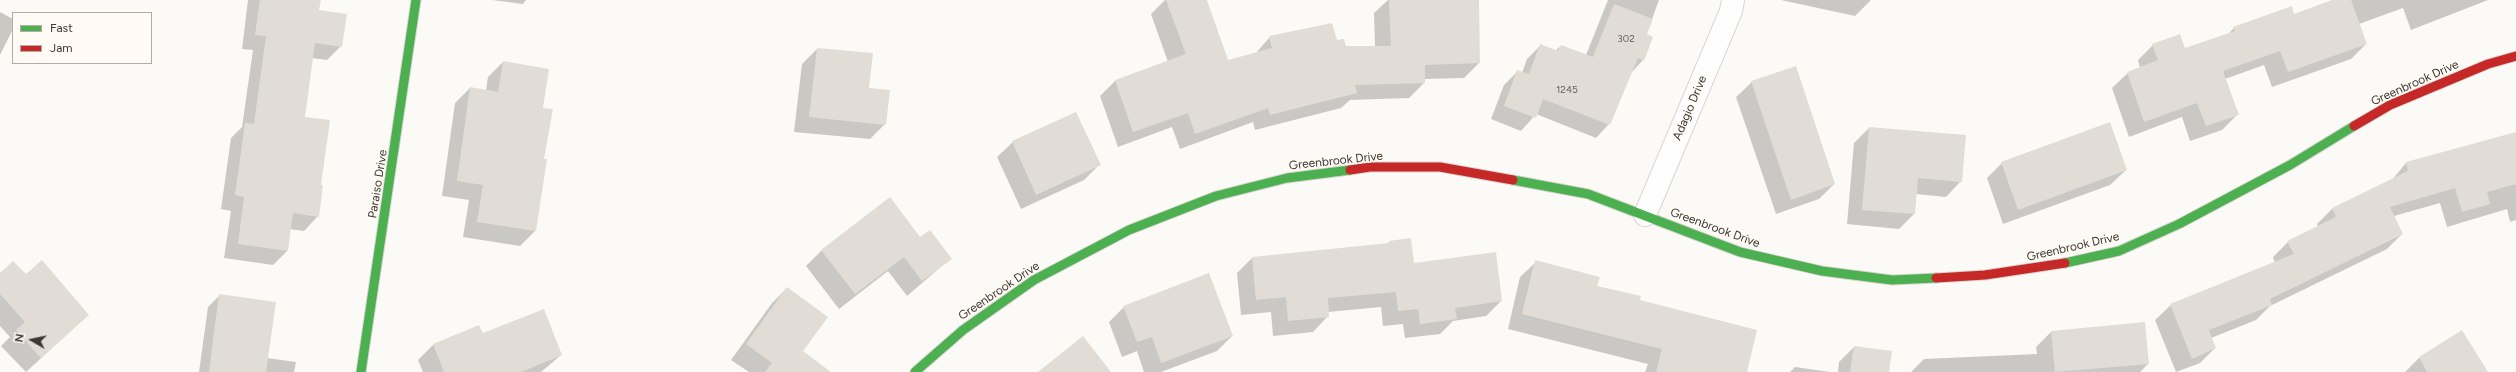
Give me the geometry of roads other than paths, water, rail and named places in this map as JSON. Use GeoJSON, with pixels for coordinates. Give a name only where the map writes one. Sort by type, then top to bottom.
{"type":"FeatureCollection","features":[{"type":"Feature","properties":{"kind":"street","name":"Paraiso Drive"},"geometry":{"type":"LineString","coordinates":[[361,372],[416,0]]}},
{"type":"Feature","properties":{"kind":"street","name":"Adagio Drive"},"geometry":{"type":"LineString","coordinates":[[1645,215],[1731,11],[1733,0]]}},
{"type":"Feature","properties":{"kind":"street","name":"Greenbrook Drive"},"geometry":{"type":"LineString","coordinates":[[915,372],[963,330],[1034,280],[1130,230],[1216,196],[1287,178],[1370,167],[1440,167],[1588,194],[1740,252],[1822,271],[1892,280],[1985,275],[2049,267],[2120,251],[2159,233],[2290,165],[2390,105],[2488,64],[2516,56]]}}]}
